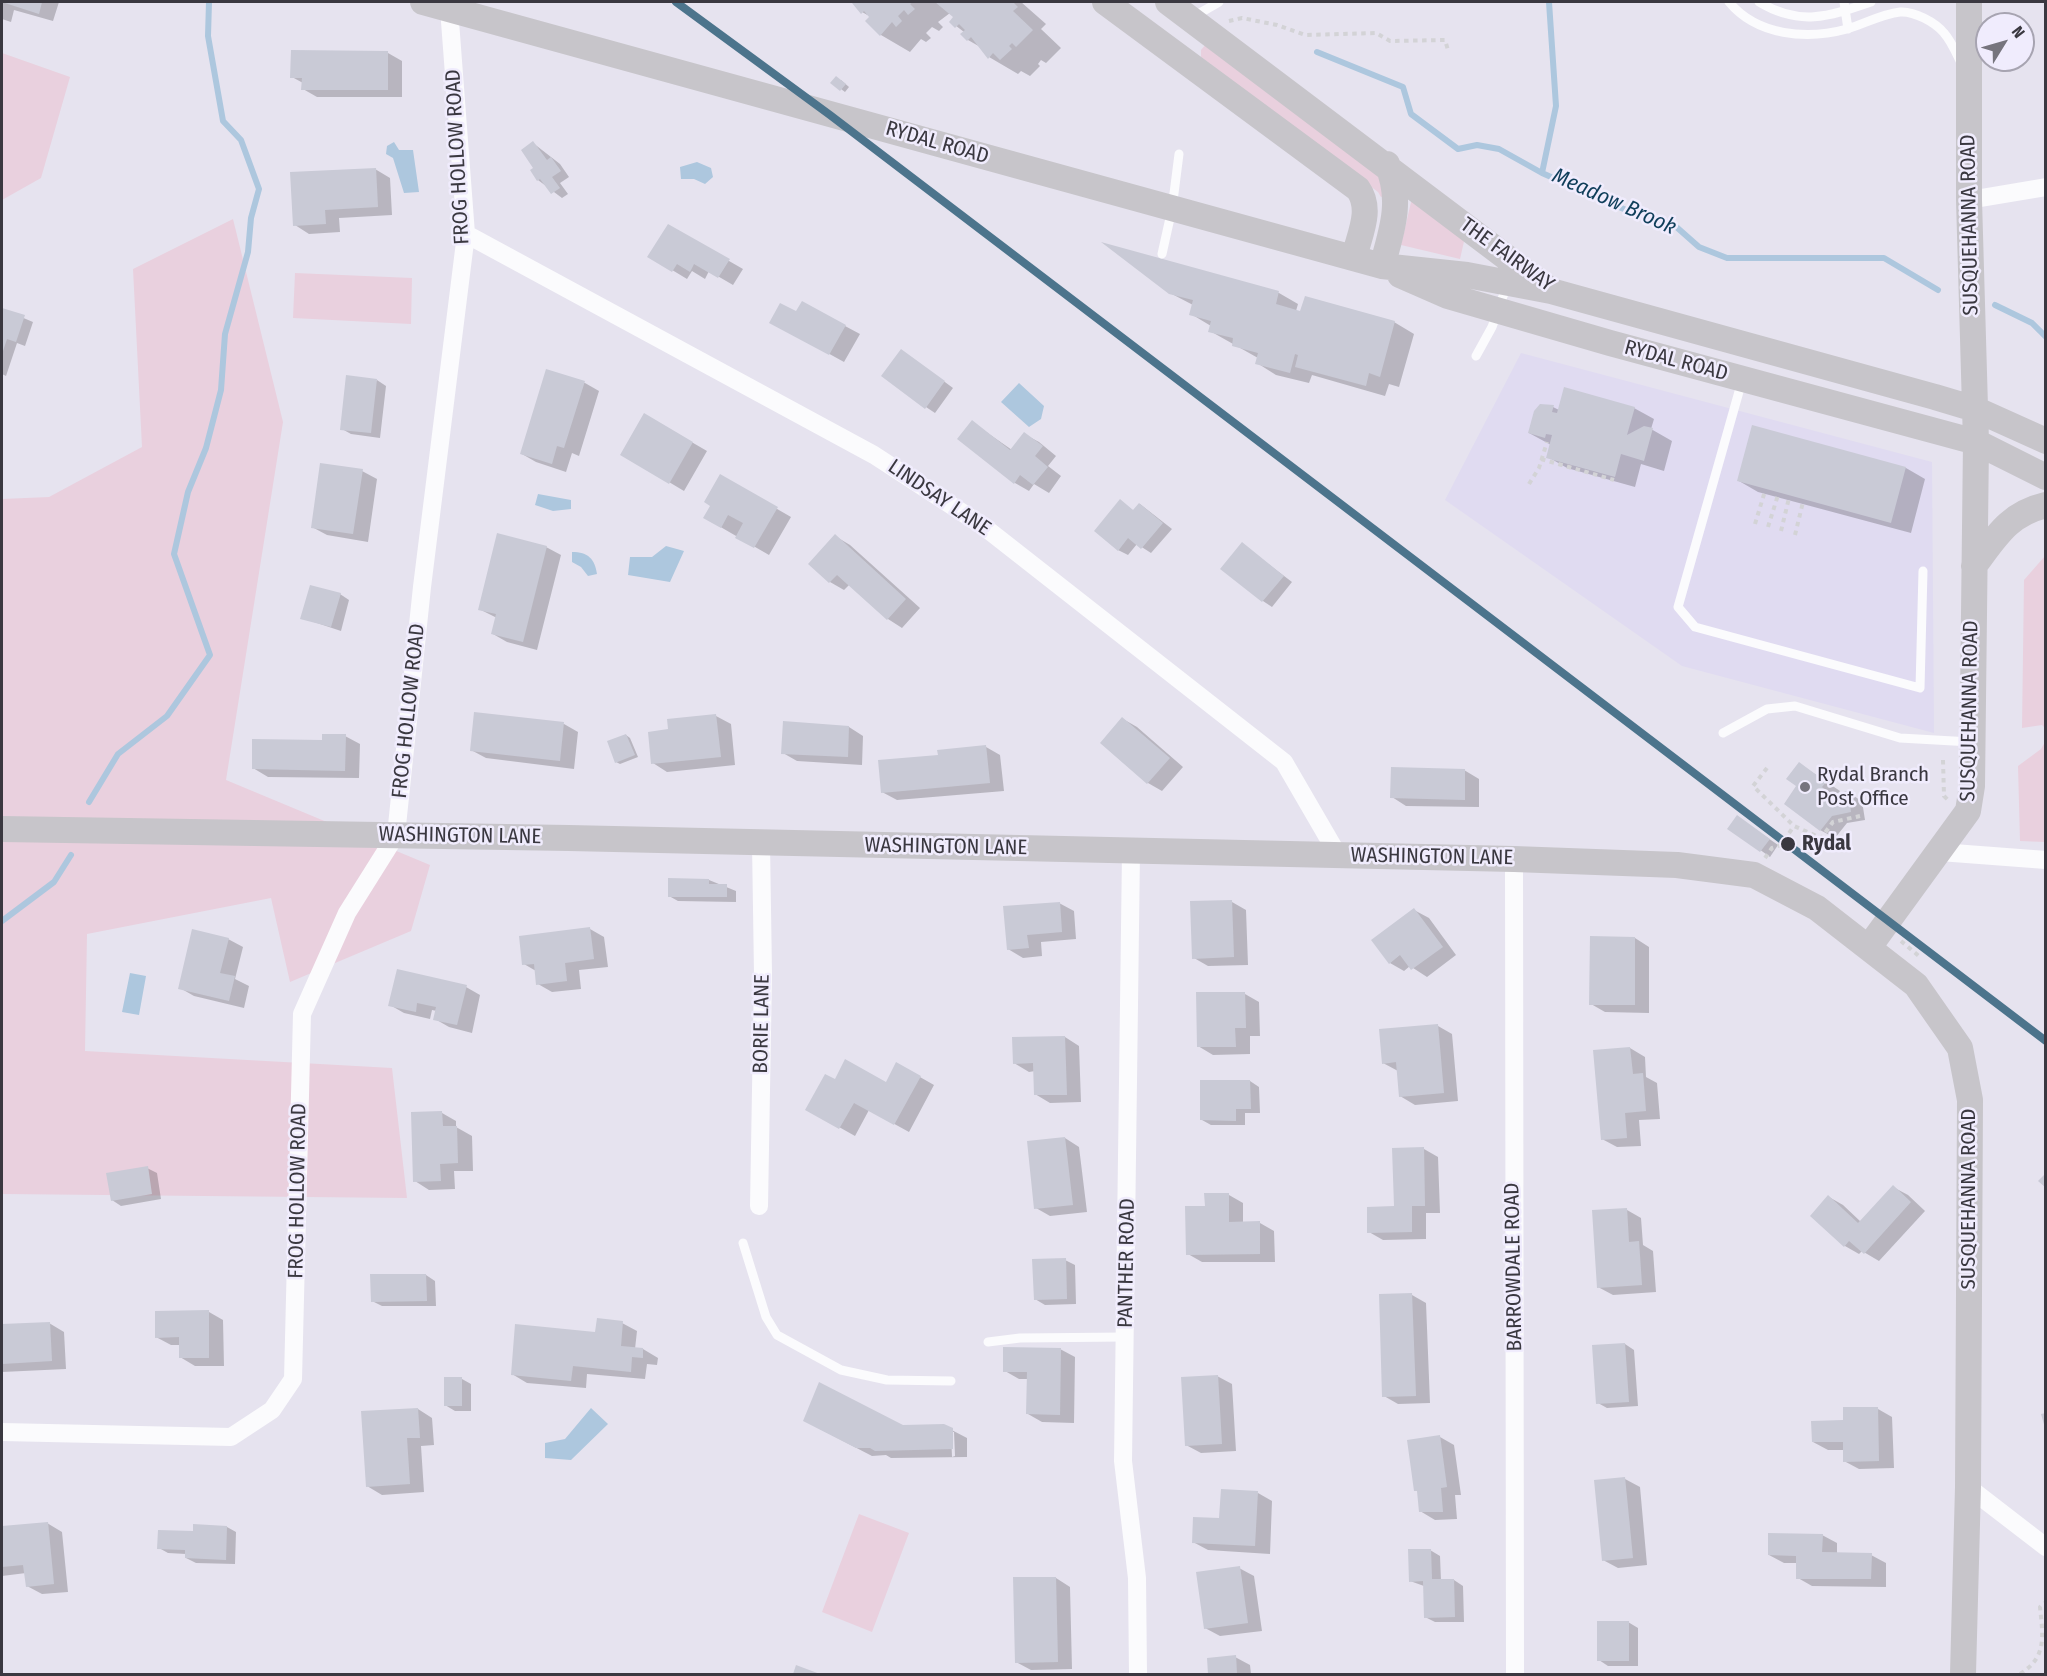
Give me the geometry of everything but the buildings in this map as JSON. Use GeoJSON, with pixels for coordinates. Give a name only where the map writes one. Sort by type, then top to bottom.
{"type":"FeatureCollection","features":[{"type":"Feature","properties":{"kind":"main road","name":"RYDAL ROAD"},"geometry":{"type":"LineString","coordinates":[[423,2],[1382,266],[1551,291]]}},
{"type":"Feature","properties":{"kind":"main road"},"geometry":{"type":"LineString","coordinates":[[1105,2],[1358,189],[1365,198],[1367,208],[1354,258]]}},
{"type":"Feature","properties":{"kind":"main road","name":"THE FAIRWAY"},"geometry":{"type":"LineString","coordinates":[[1168,2],[1191,10],[1551,291],[1974,409],[2046,441]]}},
{"type":"Feature","properties":{"kind":"main road","name":"SUSQUEHANNA ROAD"},"geometry":{"type":"LineString","coordinates":[[1964,1674],[1968,1487],[1970,1100],[1960,1048],[1916,985],[1869,947],[1968,811],[1972,786],[1976,442],[1970,288],[1969,2]]}},
{"type":"Feature","properties":{"kind":"main road"},"geometry":{"type":"LineString","coordinates":[[1168,48],[1191,10]]}},
{"type":"Feature","properties":{"kind":"main road"},"geometry":{"type":"LineString","coordinates":[[1382,266],[1395,211],[1394,179],[1387,164]]}},
{"type":"Feature","properties":{"kind":"main road","name":"RYDAL ROAD"},"geometry":{"type":"LineString","coordinates":[[1382,266],[1448,296],[1497,311],[1976,442],[2046,477]]}},
{"type":"Feature","properties":{"kind":"main road"},"geometry":{"type":"LineString","coordinates":[[1974,566],[2006,524],[2026,510],[2046,505]]}},
{"type":"Feature","properties":{"kind":"main road","name":"WASHINGTON LANE"},"geometry":{"type":"LineString","coordinates":[[2,829],[1338,855],[1677,866],[1754,875],[1817,908],[1869,947]]}},
{"type":"Feature","properties":{"kind":"street","name":"FROG HOLLOW ROAD"},"geometry":{"type":"LineString","coordinates":[[2,1432],[231,1437],[272,1410],[293,1380],[302,1014],[347,913],[396,835],[422,587],[466,234],[449,8]]}},
{"type":"Feature","properties":{"kind":"street"},"geometry":{"type":"LineString","coordinates":[[1969,200],[2046,187]]}},
{"type":"Feature","properties":{"kind":"street","name":"LINDSAY LANE"},"geometry":{"type":"LineString","coordinates":[[466,234],[874,456],[983,526],[1284,762],[1338,855]]}},
{"type":"Feature","properties":{"kind":"street","name":"BORIE LANE"},"geometry":{"type":"LineString","coordinates":[[759,1206],[763,974],[761,843]]}},
{"type":"Feature","properties":{"kind":"street","name":"PANTHER ROAD"},"geometry":{"type":"LineString","coordinates":[[1131,852],[1123,1461],[1137,1578],[1138,1674]]}},
{"type":"Feature","properties":{"kind":"street"},"geometry":{"type":"LineString","coordinates":[[1940,852],[2046,860]]}},
{"type":"Feature","properties":{"kind":"street","name":"BARROWDALE ROAD"},"geometry":{"type":"LineString","coordinates":[[1514,859],[1515,1674]]}},
{"type":"Feature","properties":{"kind":"street"},"geometry":{"type":"LineString","coordinates":[[1968,1487],[2046,1547]]}},
{"type":"Feature","properties":{"kind":"lane"},"geometry":{"type":"LineString","coordinates":[[1191,10],[1220,2]]}},
{"type":"Feature","properties":{"kind":"lane"},"geometry":{"type":"LineString","coordinates":[[1730,2],[1736,10],[1751,19],[1793,35],[1818,36],[1900,12],[1920,16],[1944,33],[1969,77]]}},
{"type":"Feature","properties":{"kind":"lane"},"geometry":{"type":"LineString","coordinates":[[1759,2],[1799,17],[1818,18],[1844,6],[1871,2]]}},
{"type":"Feature","properties":{"kind":"lane"},"geometry":{"type":"LineString","coordinates":[[1844,6],[1848,29]]}},
{"type":"Feature","properties":{"kind":"lane"},"geometry":{"type":"LineString","coordinates":[[1162,254],[1172,208],[1179,154]]}},
{"type":"Feature","properties":{"kind":"lane"},"geometry":{"type":"LineString","coordinates":[[1476,356],[1492,327],[1508,283]]}},
{"type":"Feature","properties":{"kind":"lane"},"geometry":{"type":"LineString","coordinates":[[1743,379],[1678,607],[1695,627],[1920,688],[1923,571]]}},
{"type":"Feature","properties":{"kind":"lane"},"geometry":{"type":"LineString","coordinates":[[1723,733],[1767,709],[1795,706],[1900,738],[1971,742]]}},
{"type":"Feature","properties":{"kind":"lane"},"geometry":{"type":"LineString","coordinates":[[743,1243],[766,1317],[777,1335],[841,1370],[887,1380],[951,1381]]}},
{"type":"Feature","properties":{"kind":"lane"},"geometry":{"type":"LineString","coordinates":[[988,1342],[1020,1338],[1126,1337]]}},
{"type":"Feature","properties":{"kind":"path"},"geometry":{"type":"LineString","coordinates":[[1226,22],[1242,18],[1277,25],[1305,35],[1376,33],[1390,41],[1445,40],[1448,50]]}},
{"type":"Feature","properties":{"kind":"path"},"geometry":{"type":"LineString","coordinates":[[1529,484],[1547,442]]}},
{"type":"Feature","properties":{"kind":"path"},"geometry":{"type":"LineString","coordinates":[[1541,459],[1614,480]]}},
{"type":"Feature","properties":{"kind":"path"},"geometry":{"type":"LineString","coordinates":[[1755,524],[1765,491]]}},
{"type":"Feature","properties":{"kind":"path"},"geometry":{"type":"LineString","coordinates":[[1768,527],[1778,495]]}},
{"type":"Feature","properties":{"kind":"path"},"geometry":{"type":"LineString","coordinates":[[1780,531],[1789,498]]}},
{"type":"Feature","properties":{"kind":"path"},"geometry":{"type":"LineString","coordinates":[[1795,535],[1803,502]]}},
{"type":"Feature","properties":{"kind":"path"},"geometry":{"type":"LineString","coordinates":[[1942,760],[1944,796],[1948,801]]}},
{"type":"Feature","properties":{"kind":"path"},"geometry":{"type":"LineString","coordinates":[[1767,768],[1753,786],[1794,826],[1821,838],[1833,822],[1860,816]]}},
{"type":"Feature","properties":{"kind":"path"},"geometry":{"type":"LineString","coordinates":[[1772,848],[1780,845],[1794,826]]}},
{"type":"Feature","properties":{"kind":"path"},"geometry":{"type":"LineString","coordinates":[[2020,1674],[2033,1666],[2044,1643],[2040,1607],[2046,1602]]}},
{"type":"Feature","properties":{"kind":"shaded area"},"geometry":{"type":"Polygon","coordinates":[[[1207,43],[1373,166],[1388,196],[1381,197],[1378,192],[1201,57],[1201,50],[1207,43]]]}},
{"type":"Feature","properties":{"kind":"shaded area"},"geometry":{"type":"Polygon","coordinates":[[[2,53],[70,77],[41,178],[2,200],[2,53]]]}},
{"type":"Feature","properties":{"kind":"shaded area"},"geometry":{"type":"Polygon","coordinates":[[[1412,198],[1465,237],[1460,259],[1401,245],[1412,198]]]}},
{"type":"Feature","properties":{"kind":"shaded area"},"geometry":{"type":"Polygon","coordinates":[[[233,219],[283,422],[226,780],[430,865],[411,931],[290,982],[271,898],[87,934],[85,1051],[392,1068],[407,1198],[2,1194],[2,499],[49,497],[142,447],[133,269],[233,219]]]}},
{"type":"Feature","properties":{"kind":"shaded area"},"geometry":{"type":"Polygon","coordinates":[[[295,273],[412,278],[411,324],[293,318],[295,273]]]}},
{"type":"Feature","properties":{"kind":"shaded area"},"geometry":{"type":"Polygon","coordinates":[[[1521,353],[1932,462],[1934,733],[1682,666],[1445,500],[1521,353]]]}},
{"type":"Feature","properties":{"kind":"shaded area"},"geometry":{"type":"Polygon","coordinates":[[[2045,556],[2045,728],[2042,725],[2022,728],[2024,580],[2045,556]]]}},
{"type":"Feature","properties":{"kind":"shaded area"},"geometry":{"type":"Polygon","coordinates":[[[2045,742],[2045,842],[2020,841],[2018,766],[2041,749],[2045,742]]]}},
{"type":"Feature","properties":{"kind":"shaded area"},"geometry":{"type":"Polygon","coordinates":[[[859,1514],[909,1533],[872,1632],[822,1612],[859,1514]]]}},
{"type":"Feature","properties":{"kind":"water"},"geometry":{"type":"Polygon","coordinates":[[[394,142],[399,150],[413,150],[419,192],[404,193],[393,158],[386,154],[387,146],[394,142]]]}},
{"type":"Feature","properties":{"kind":"water"},"geometry":{"type":"Polygon","coordinates":[[[697,162],[711,168],[713,177],[705,184],[694,179],[681,179],[680,167],[697,162]]]}},
{"type":"Feature","properties":{"kind":"water"},"geometry":{"type":"Polygon","coordinates":[[[1019,383],[1044,406],[1041,419],[1029,427],[1001,402],[1019,383]]]}},
{"type":"Feature","properties":{"kind":"water"},"geometry":{"type":"Polygon","coordinates":[[[538,494],[571,500],[571,509],[553,511],[535,505],[538,494]]]}},
{"type":"Feature","properties":{"kind":"water"},"geometry":{"type":"Polygon","coordinates":[[[666,546],[684,551],[670,582],[628,575],[630,557],[652,557],[666,546]]]}},
{"type":"Feature","properties":{"kind":"water"},"geometry":{"type":"Polygon","coordinates":[[[572,552],[590,557],[597,574],[588,576],[581,567],[572,562],[572,552]]]}},
{"type":"Feature","properties":{"kind":"water"},"geometry":{"type":"Polygon","coordinates":[[[130,973],[146,976],[139,1015],[122,1012],[130,973]]]}},
{"type":"Feature","properties":{"kind":"water"},"geometry":{"type":"Polygon","coordinates":[[[591,1408],[608,1424],[571,1460],[545,1458],[545,1443],[565,1439],[591,1408]]]}},
{"type":"Feature","properties":{"kind":"waterway"},"geometry":{"type":"LineString","coordinates":[[89,802],[118,754],[167,716],[210,655],[174,554],[188,492],[206,448],[221,390],[225,334],[248,252],[251,218],[259,189],[241,140],[223,121],[208,36],[209,2]]}},
{"type":"Feature","properties":{"kind":"waterway"},"geometry":{"type":"LineString","coordinates":[[1542,173],[1556,106],[1549,2]]}},
{"type":"Feature","properties":{"kind":"waterway","name":"Meadow Brook"},"geometry":{"type":"LineString","coordinates":[[1317,52],[1403,87],[1411,114],[1458,149],[1477,145],[1499,149],[1542,173],[1626,210],[1673,224],[1699,247],[1727,258],[1884,258],[1938,290]]}},
{"type":"Feature","properties":{"kind":"waterway","name":"Meadow Brook"},"geometry":{"type":"LineString","coordinates":[[1995,305],[2032,323],[2046,337]]}},
{"type":"Feature","properties":{"kind":"waterway"},"geometry":{"type":"LineString","coordinates":[[2,921],[54,882],[71,855]]}},
{"type":"Feature","properties":{"kind":"transit line"},"geometry":{"type":"LineString","coordinates":[[676,2],[830,115],[2046,1041]]}},
{"type":"Feature","properties":{"kind":"place","name":"Rydal Branch Post Office"},"geometry":{"type":"Point","coordinates":[1805,787]}},
{"type":"Feature","properties":{"kind":"place","name":"Rydal"},"geometry":{"type":"Point","coordinates":[1788,844]}}]}
